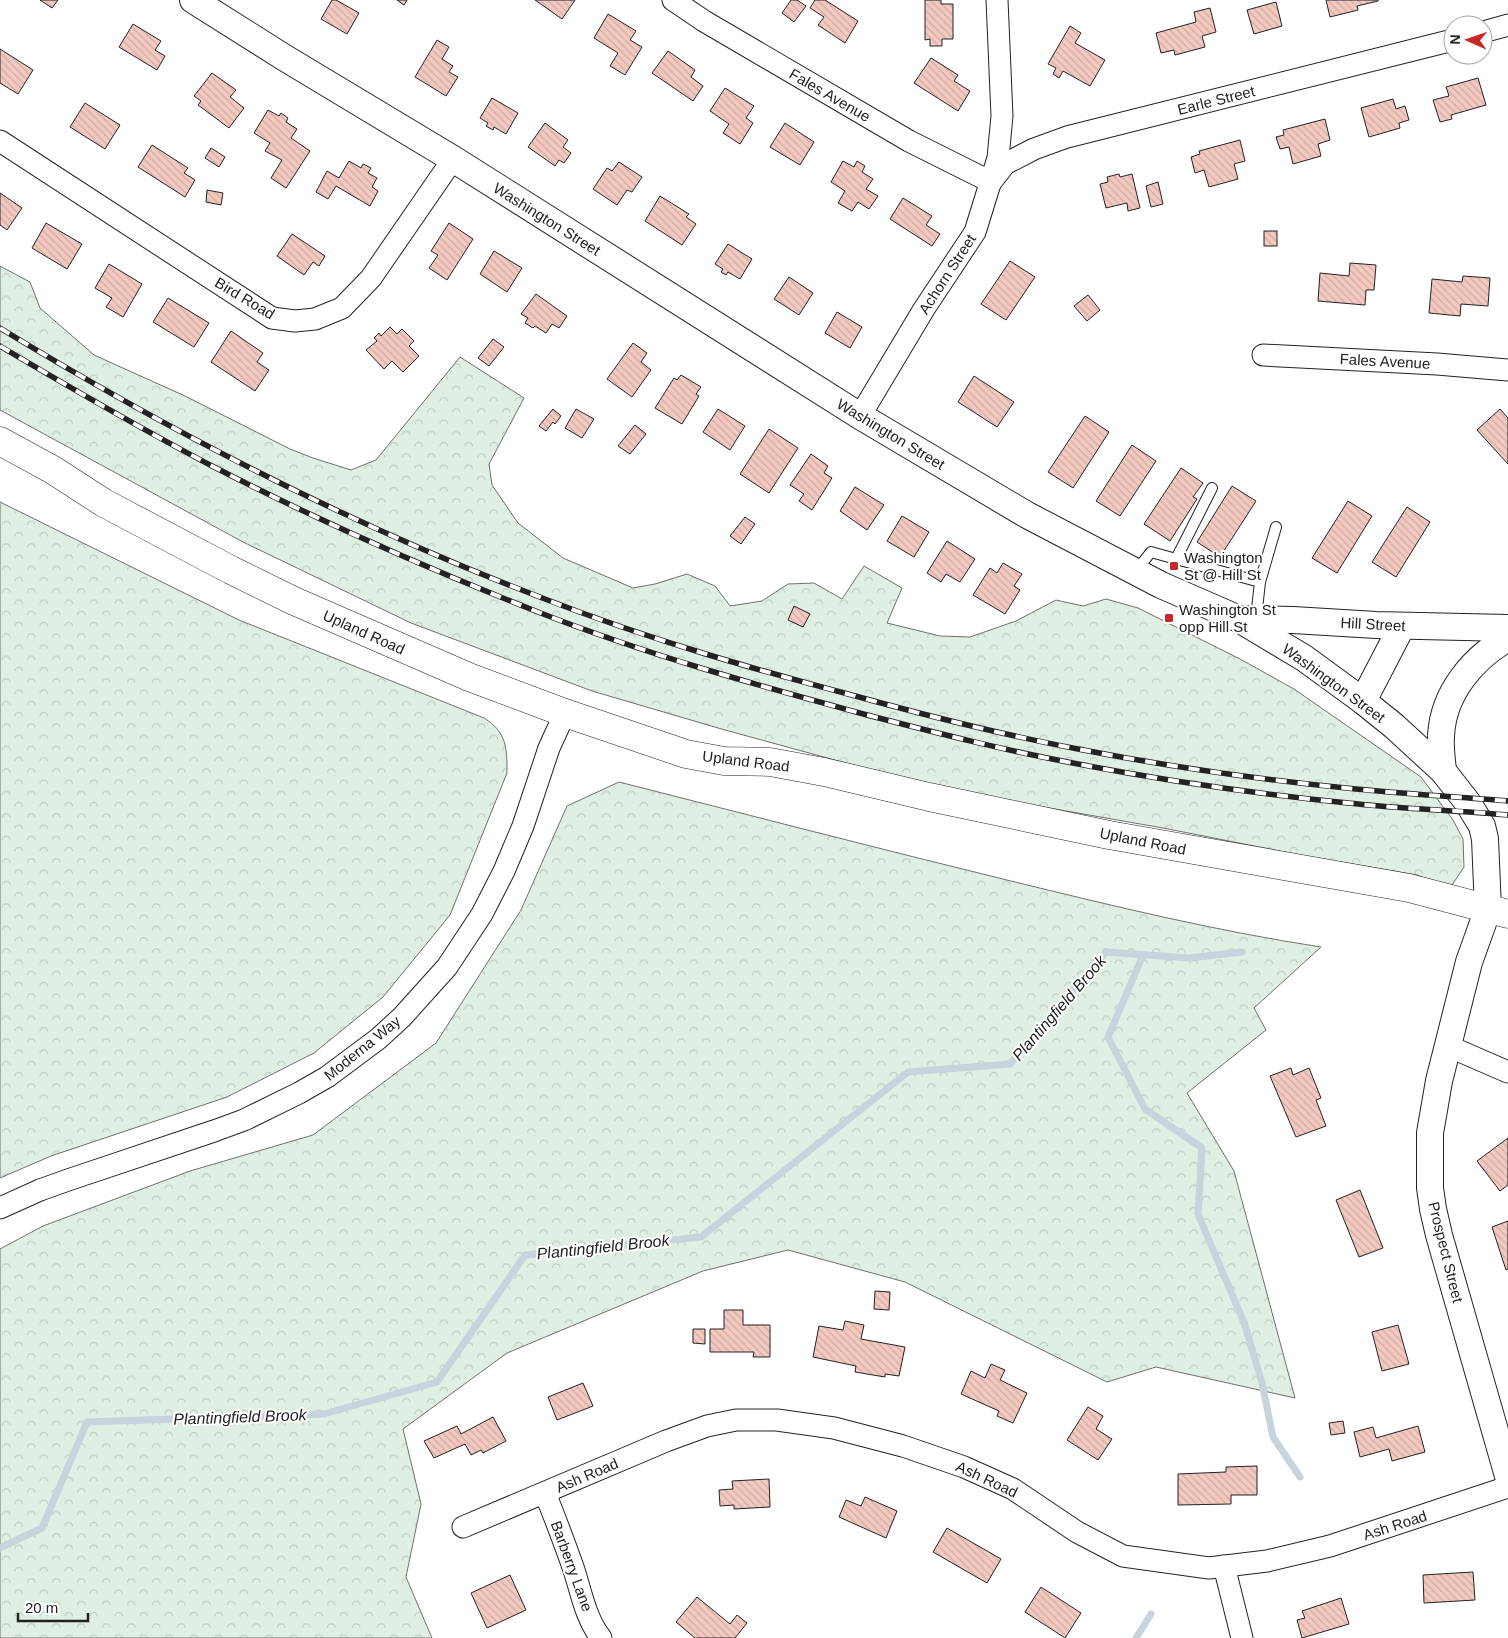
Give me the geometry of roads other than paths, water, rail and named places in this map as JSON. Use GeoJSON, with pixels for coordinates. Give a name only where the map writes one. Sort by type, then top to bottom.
{"type":"FeatureCollection","features":[{"type":"Feature","properties":{"kind":"main road","name":"Upland Road"},"geometry":{"type":"LineString","coordinates":[[0,441],[53,470],[104,503],[294,601],[469,677],[565,713],[686,754],[724,761],[770,762],[824,772],[929,798],[1017,816],[1197,851],[1409,888],[1498,911]]}},
{"type":"Feature","properties":{"kind":"street","name":"Fales Avenue"},"geometry":{"type":"LineString","coordinates":[[673,0],[909,141],[991,182]]}},
{"type":"Feature","properties":{"kind":"street","name":"Achorn Street"},"geometry":{"type":"LineString","coordinates":[[860,416],[924,309],[975,232],[998,158],[1002,116],[997,0]]}},
{"type":"Feature","properties":{"kind":"street","name":"Washington Street"},"geometry":{"type":"LineString","coordinates":[[199,1],[285,58],[452,159],[860,416],[1028,515],[1134,572],[1185,596],[1248,619],[1304,658],[1394,726],[1443,771],[1468,803],[1482,826],[1498,911]]}},
{"type":"Feature","properties":{"kind":"street"},"geometry":{"type":"LineString","coordinates":[[1493,29],[1508,25]]}},
{"type":"Feature","properties":{"kind":"street","name":"Earle Street"},"geometry":{"type":"LineString","coordinates":[[991,182],[1005,164],[1034,149],[1067,137],[1443,43]]}},
{"type":"Feature","properties":{"kind":"street","name":"Bird Road"},"geometry":{"type":"LineString","coordinates":[[0,140],[272,318],[295,321],[315,319],[342,308],[370,278],[452,159]]}},
{"type":"Feature","properties":{"kind":"street","name":"Fales Avenue"},"geometry":{"type":"LineString","coordinates":[[1263,355],[1437,364],[1508,370]]}},
{"type":"Feature","properties":{"kind":"street","name":"Hill Street"},"geometry":{"type":"LineString","coordinates":[[1248,619],[1402,626],[1508,628]]}},
{"type":"Feature","properties":{"kind":"street"},"geometry":{"type":"LineString","coordinates":[[1362,701],[1402,626]]}},
{"type":"Feature","properties":{"kind":"street"},"geometry":{"type":"LineString","coordinates":[[1443,771],[1441,735],[1443,719],[1453,692],[1473,664],[1488,650],[1508,638]]}},
{"type":"Feature","properties":{"kind":"street","name":"Moderna Way"},"geometry":{"type":"LineString","coordinates":[[0,1208],[68,1180],[244,1120],[327,1077],[378,1039],[408,1011],[447,968],[482,914],[504,871],[523,826],[549,748],[565,713]]}},
{"type":"Feature","properties":{"kind":"street","name":"Prospect Street"},"geometry":{"type":"LineString","coordinates":[[1498,911],[1469,962],[1439,1081],[1430,1132],[1430,1188],[1439,1235],[1508,1476]]}},
{"type":"Feature","properties":{"kind":"street"},"geometry":{"type":"LineString","coordinates":[[1448,1046],[1508,1072]]}},
{"type":"Feature","properties":{"kind":"street","name":"Ash Road"},"geometry":{"type":"LineString","coordinates":[[463,1527],[666,1441],[707,1426],[736,1420],[777,1420],[834,1428],[903,1446],[964,1466],[1012,1489],[1077,1532],[1123,1556],[1209,1568],[1267,1561],[1330,1546],[1508,1487]]}},
{"type":"Feature","properties":{"kind":"street","name":"Barberry Lane"},"geometry":{"type":"LineString","coordinates":[[545,1493],[574,1570],[583,1602],[601,1638]]}},
{"type":"Feature","properties":{"kind":"street"},"geometry":{"type":"LineString","coordinates":[[1224,1566],[1242,1638]]}},
{"type":"Feature","properties":{"kind":"lane"},"geometry":{"type":"LineString","coordinates":[[1176,559],[1212,488]]}},
{"type":"Feature","properties":{"kind":"lane"},"geometry":{"type":"LineString","coordinates":[[1248,619],[1276,527]]}},
{"type":"Feature","properties":{"kind":"lane"},"geometry":{"type":"LineString","coordinates":[[1134,572],[1151,552],[1260,582]]}},
{"type":"Feature","properties":{"kind":"waterway","name":"Plantingfield Brook"},"geometry":{"type":"LineString","coordinates":[[0,1548],[42,1528],[87,1422],[324,1414],[437,1382],[525,1255],[701,1237],[908,1072],[1010,1064],[1106,952],[1189,958],[1242,952]]}},
{"type":"Feature","properties":{"kind":"waterway"},"geometry":{"type":"LineString","coordinates":[[1143,955],[1108,1037],[1145,1109],[1202,1148],[1198,1214],[1245,1325],[1262,1383],[1273,1437],[1300,1477]]}},
{"type":"Feature","properties":{"kind":"waterway"},"geometry":{"type":"LineString","coordinates":[[1136,1638],[1151,1614]]}},
{"type":"Feature","properties":{"kind":"railway"},"geometry":{"type":"LineString","coordinates":[[0,328],[132,405],[266,476],[335,510],[474,571],[584,614],[662,640],[780,676],[914,712],[995,732],[1113,756],[1286,781],[1375,791],[1508,801]]}},
{"type":"Feature","properties":{"kind":"railway"},"geometry":{"type":"LineString","coordinates":[[0,346],[189,454],[335,526],[456,579],[538,612],[619,642],[701,668],[825,704],[946,735],[1111,770],[1314,799],[1388,807],[1508,815]]}},
{"type":"Feature","properties":{"kind":"place","name":"Washington St @ Hill St"},"geometry":{"type":"Point","coordinates":[1174,566]}},
{"type":"Feature","properties":{"kind":"place","name":"Washington St opp Hill St"},"geometry":{"type":"Point","coordinates":[1169,618]}}]}
